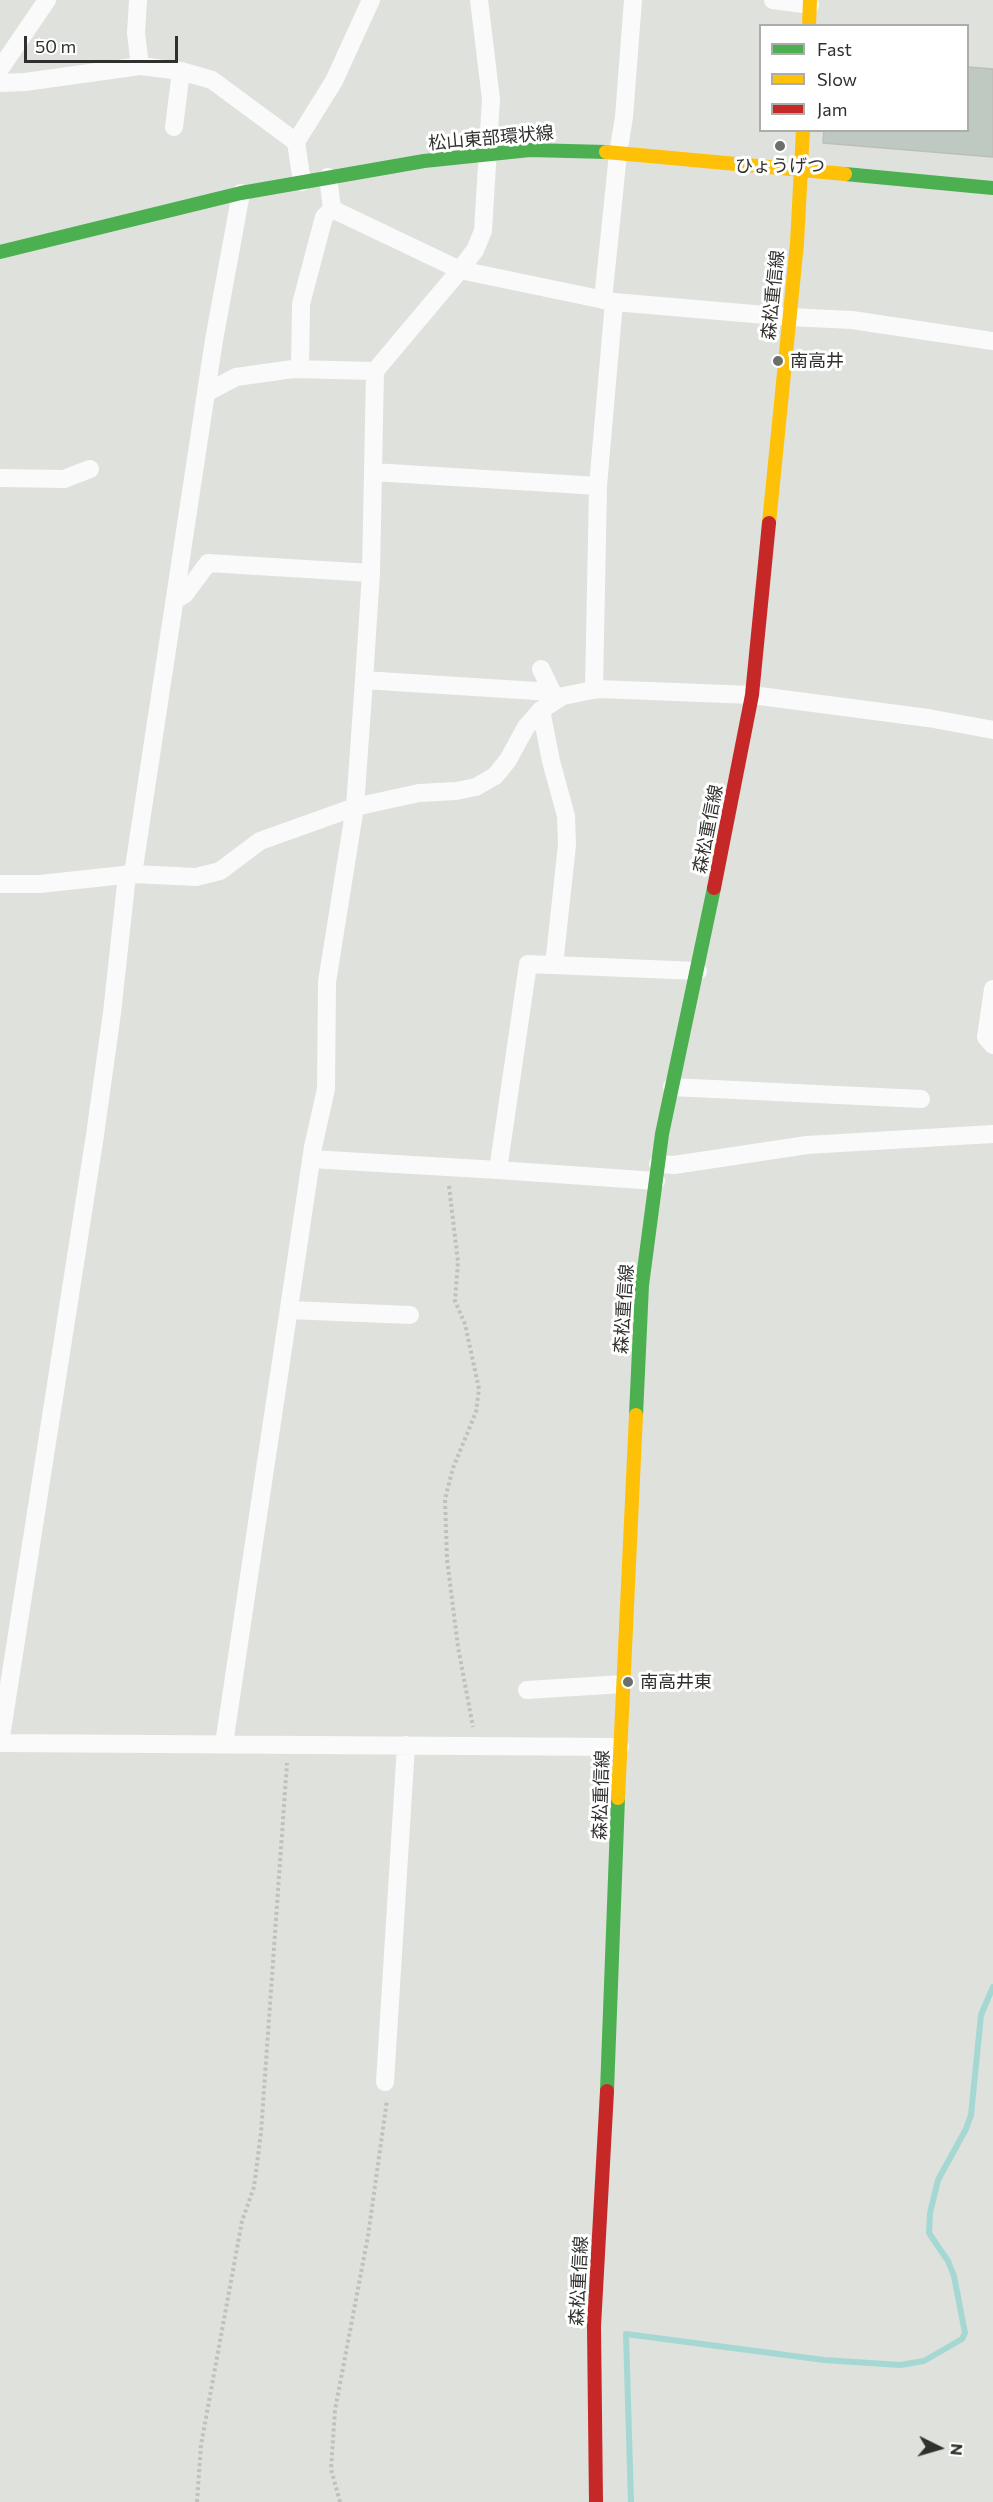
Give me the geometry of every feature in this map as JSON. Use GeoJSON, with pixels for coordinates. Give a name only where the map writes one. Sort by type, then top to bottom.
{"type":"FeatureCollection","features":[{"type":"Feature","properties":{"kind":"main road"},"geometry":{"type":"LineString","coordinates":[[809,24],[810,2]]}},
{"type":"Feature","properties":{"kind":"main road","name":"森松重信線"},"geometry":{"type":"LineString","coordinates":[[596,2502],[594,2326],[610,2031],[620,1747],[642,1285],[657,1172],[672,1088],[698,971],[752,695],[797,243],[803,132]]}},
{"type":"Feature","properties":{"kind":"main road","name":"松山東部環状線"},"geometry":{"type":"LineString","coordinates":[[0,252],[241,193],[328,177],[488,153],[530,150],[618,154],[993,188]]}},
{"type":"Feature","properties":{"kind":"street"},"geometry":{"type":"LineString","coordinates":[[0,69],[47,0]]}},
{"type":"Feature","properties":{"kind":"street"},"geometry":{"type":"LineString","coordinates":[[138,0],[136,33],[140,66]]}},
{"type":"Feature","properties":{"kind":"street"},"geometry":{"type":"LineString","coordinates":[[302,182],[296,142],[334,81],[371,0]]}},
{"type":"Feature","properties":{"kind":"street"},"geometry":{"type":"LineString","coordinates":[[224,1744],[311,1159],[326,1089],[327,982],[355,807],[364,680],[371,573],[375,371],[460,270],[475,250],[483,231],[491,99],[479,0]]}},
{"type":"Feature","properties":{"kind":"street"},"geometry":{"type":"LineString","coordinates":[[594,690],[598,486],[618,154],[624,117],[633,0]]}},
{"type":"Feature","properties":{"kind":"street"},"geometry":{"type":"LineString","coordinates":[[774,0],[810,2]]}},
{"type":"Feature","properties":{"kind":"street"},"geometry":{"type":"LineString","coordinates":[[0,83],[25,82],[140,66],[182,72],[212,80],[296,142]]}},
{"type":"Feature","properties":{"kind":"street"},"geometry":{"type":"LineString","coordinates":[[174,127],[182,72]]}},
{"type":"Feature","properties":{"kind":"street"},"geometry":{"type":"LineString","coordinates":[[328,177],[332,209]]}},
{"type":"Feature","properties":{"kind":"street"},"geometry":{"type":"LineString","coordinates":[[241,193],[219,306],[175,600],[130,875],[95,1135],[0,1743],[620,1747]]}},
{"type":"Feature","properties":{"kind":"street"},"geometry":{"type":"LineString","coordinates":[[332,209],[460,270],[609,301],[789,317],[852,320],[993,340]]}},
{"type":"Feature","properties":{"kind":"street"},"geometry":{"type":"LineString","coordinates":[[300,369],[301,304],[324,217],[332,209]]}},
{"type":"Feature","properties":{"kind":"street"},"geometry":{"type":"LineString","coordinates":[[206,393],[236,377],[300,369],[375,371]]}},
{"type":"Feature","properties":{"kind":"street"},"geometry":{"type":"LineString","coordinates":[[0,478],[64,479],[90,469]]}},
{"type":"Feature","properties":{"kind":"street"},"geometry":{"type":"LineString","coordinates":[[373,472],[598,486]]}},
{"type":"Feature","properties":{"kind":"street"},"geometry":{"type":"LineString","coordinates":[[175,600],[185,594],[208,563],[371,573]]}},
{"type":"Feature","properties":{"kind":"street"},"geometry":{"type":"LineString","coordinates":[[541,669],[550,701],[551,761],[566,816],[567,845],[554,965]]}},
{"type":"Feature","properties":{"kind":"street"},"geometry":{"type":"LineString","coordinates":[[364,680],[550,701]]}},
{"type":"Feature","properties":{"kind":"street"},"geometry":{"type":"LineString","coordinates":[[0,884],[40,884],[130,875],[196,877],[220,871],[260,841],[355,807],[419,793],[456,791],[476,787],[495,776],[526,727],[550,701],[594,690],[752,695],[928,717],[993,730]]}},
{"type":"Feature","properties":{"kind":"street"},"geometry":{"type":"LineString","coordinates":[[498,1170],[528,964],[698,971]]}},
{"type":"Feature","properties":{"kind":"street"},"geometry":{"type":"LineString","coordinates":[[993,989],[986,1037],[993,1045]]}},
{"type":"Feature","properties":{"kind":"street"},"geometry":{"type":"LineString","coordinates":[[672,1088],[921,1099]]}},
{"type":"Feature","properties":{"kind":"street"},"geometry":{"type":"LineString","coordinates":[[311,1159],[498,1170],[657,1172],[674,1165],[819,1144],[993,1134]]}},
{"type":"Feature","properties":{"kind":"street"},"geometry":{"type":"LineString","coordinates":[[289,1310],[410,1315]]}},
{"type":"Feature","properties":{"kind":"street"},"geometry":{"type":"LineString","coordinates":[[527,1690],[623,1684]]}},
{"type":"Feature","properties":{"kind":"street"},"geometry":{"type":"LineString","coordinates":[[385,2082],[406,1745]]}},
{"type":"Feature","properties":{"kind":"path"},"geometry":{"type":"LineString","coordinates":[[446,1167],[458,1262],[455,1301],[465,1324],[479,1389],[476,1412],[453,1468],[445,1499],[447,1559],[458,1647],[477,1746]]}},
{"type":"Feature","properties":{"kind":"path"},"geometry":{"type":"LineString","coordinates":[[196,2502],[201,2445],[242,2221],[254,2187],[261,2133],[288,1744]]}},
{"type":"Feature","properties":{"kind":"path"},"geometry":{"type":"LineString","coordinates":[[340,2502],[331,2469],[335,2410],[368,2236],[388,2093],[385,2082]]}},
{"type":"Feature","properties":{"kind":"building"},"geometry":{"type":"Polygon","coordinates":[[[969,67],[993,69],[993,157],[823,143],[824,132],[969,132],[969,67]]]}},
{"type":"Feature","properties":{"kind":"waterway"},"geometry":{"type":"LineString","coordinates":[[631,2502],[626,2334],[824,2360],[900,2365],[924,2361],[962,2339],[965,2333],[954,2276],[948,2261],[929,2233],[930,2213],[938,2180],[966,2129],[971,2115],[981,2015],[993,1987]]}},
{"type":"Feature","properties":{"kind":"traffic: fast"},"geometry":{"type":"LineString","coordinates":[[0,252],[241,193],[424,161],[530,150],[606,152]]}},
{"type":"Feature","properties":{"kind":"traffic: fast"},"geometry":{"type":"LineString","coordinates":[[845,174],[993,188]]}},
{"type":"Feature","properties":{"kind":"traffic: fast"},"geometry":{"type":"LineString","coordinates":[[636,1415],[642,1285],[662,1134],[714,888]]}},
{"type":"Feature","properties":{"kind":"traffic: fast"},"geometry":{"type":"LineString","coordinates":[[607,2091],[618,1798]]}},
{"type":"Feature","properties":{"kind":"traffic: slow"},"geometry":{"type":"LineString","coordinates":[[809,24],[810,0]]}},
{"type":"Feature","properties":{"kind":"traffic: slow"},"geometry":{"type":"LineString","coordinates":[[769,523],[797,243],[803,132]]}},
{"type":"Feature","properties":{"kind":"traffic: slow"},"geometry":{"type":"LineString","coordinates":[[606,152],[845,174]]}},
{"type":"Feature","properties":{"kind":"traffic: slow"},"geometry":{"type":"LineString","coordinates":[[618,1798],[636,1415]]}},
{"type":"Feature","properties":{"kind":"traffic: jam"},"geometry":{"type":"LineString","coordinates":[[714,888],[752,695],[769,523]]}},
{"type":"Feature","properties":{"kind":"traffic: jam"},"geometry":{"type":"LineString","coordinates":[[596,2502],[594,2326],[607,2091]]}},
{"type":"Feature","properties":{"kind":"place","name":"ひょうげつ"},"geometry":{"type":"Point","coordinates":[780,146]}},
{"type":"Feature","properties":{"kind":"place","name":"南高井"},"geometry":{"type":"Point","coordinates":[778,361]}},
{"type":"Feature","properties":{"kind":"place","name":"南高井東"},"geometry":{"type":"Point","coordinates":[628,1682]}}]}
